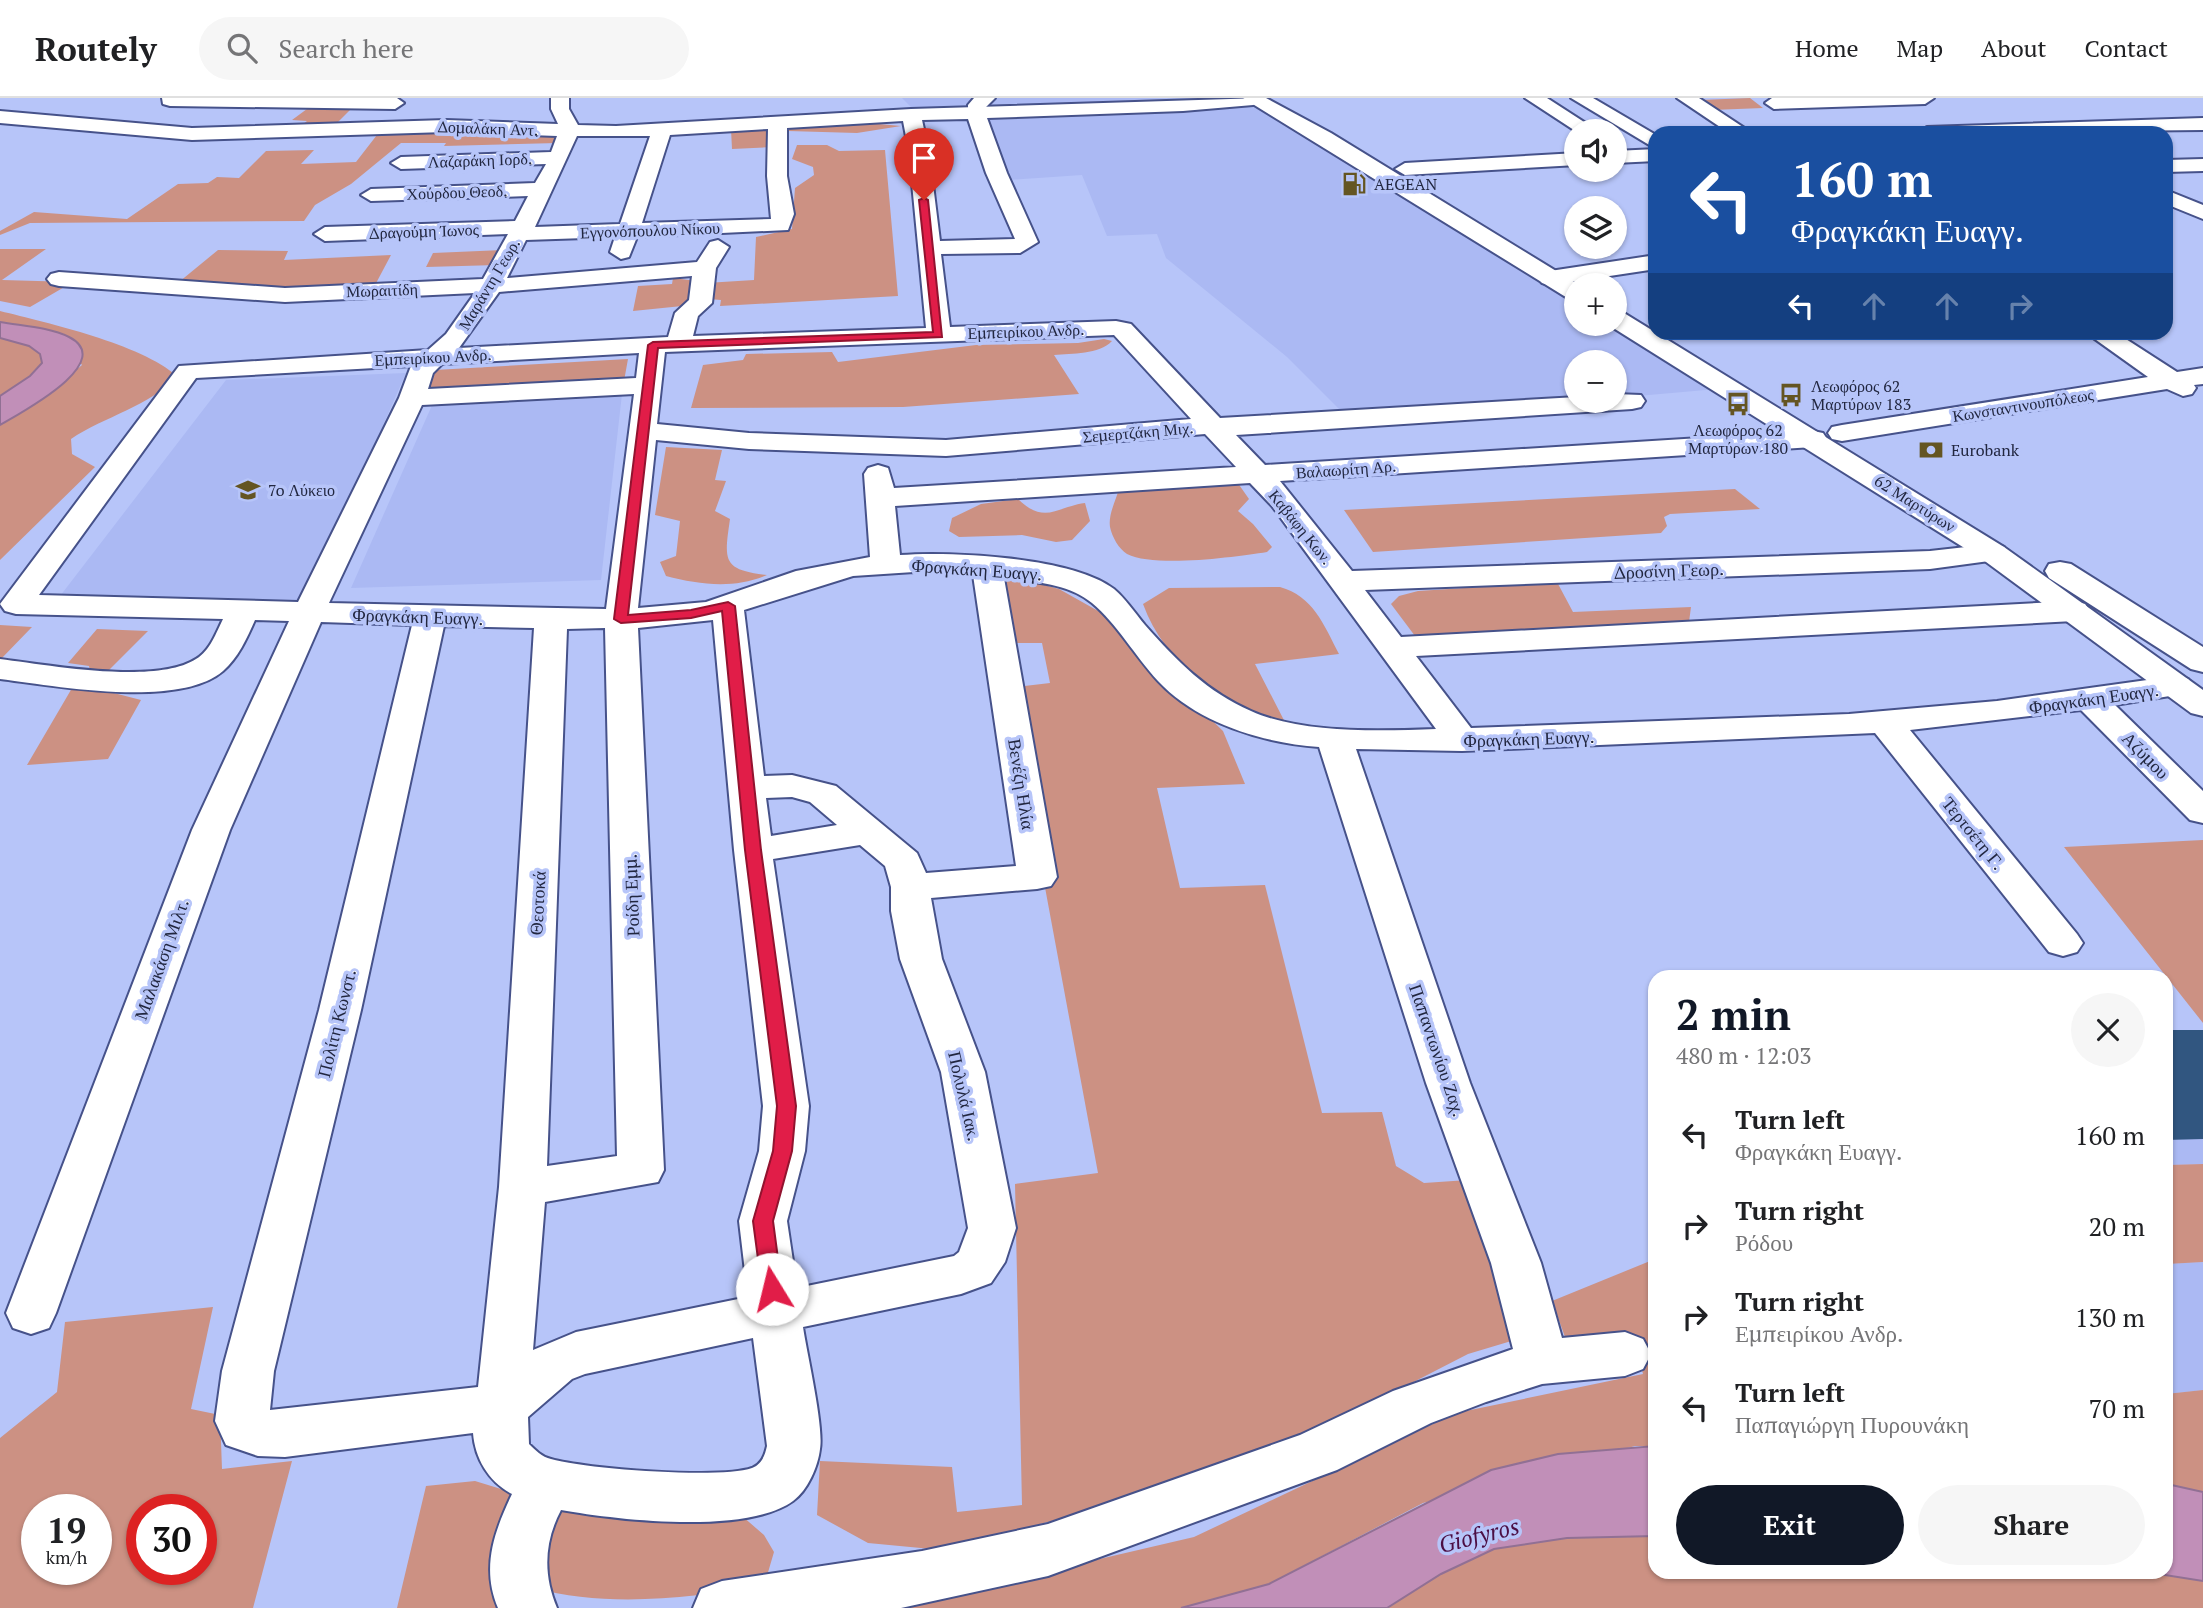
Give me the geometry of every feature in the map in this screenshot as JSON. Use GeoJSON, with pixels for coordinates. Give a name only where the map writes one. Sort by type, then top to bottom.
{"type":"FeatureCollection","features":[{"type":"Feature","properties":{"kind":"street"},"geometry":{"type":"LineString","coordinates":[[0,100],[6,98]]}},
{"type":"Feature","properties":{"kind":"street"},"geometry":{"type":"LineString","coordinates":[[560,98],[560,109],[569,131]]}},
{"type":"Feature","properties":{"kind":"street"},"geometry":{"type":"LineString","coordinates":[[1252,98],[1324,137],[1550,278],[1564,280]]}},
{"type":"Feature","properties":{"kind":"street","name":"Δομαλάκη Αντ."},"geometry":{"type":"LineString","coordinates":[[0,117],[215,134],[458,127],[569,131],[663,130],[911,115],[981,105],[1183,105],[1252,98]]}},
{"type":"Feature","properties":{"kind":"street"},"geometry":{"type":"LineString","coordinates":[[1278,98],[1405,170],[1567,273]]}},
{"type":"Feature","properties":{"kind":"street"},"geometry":{"type":"LineString","coordinates":[[1534,98],[1568,119]]}},
{"type":"Feature","properties":{"kind":"street"},"geometry":{"type":"LineString","coordinates":[[1580,98],[1648,138]]}},
{"type":"Feature","properties":{"kind":"street"},"geometry":{"type":"LineString","coordinates":[[1686,98],[1731,126]]}},
{"type":"Feature","properties":{"kind":"street"},"geometry":{"type":"LineString","coordinates":[[1771,101],[1925,98]]}},
{"type":"Feature","properties":{"kind":"street"},"geometry":{"type":"LineString","coordinates":[[343,129],[372,100]]}},
{"type":"Feature","properties":{"kind":"street"},"geometry":{"type":"LineString","coordinates":[[112,126],[160,105],[372,100],[411,103]]}},
{"type":"Feature","properties":{"kind":"street"},"geometry":{"type":"LineString","coordinates":[[1771,101],[1794,118]]}},
{"type":"Feature","properties":{"kind":"street"},"geometry":{"type":"LineString","coordinates":[[2179,104],[2203,117]]}},
{"type":"Feature","properties":{"kind":"street"},"geometry":{"type":"LineString","coordinates":[[929,248],[1020,246],[1027,242],[1023,226],[1010,205],[976,122],[981,105]]}},
{"type":"Feature","properties":{"kind":"street"},"geometry":{"type":"LineString","coordinates":[[911,115],[919,152],[939,335]]}},
{"type":"Feature","properties":{"kind":"street","name":"Εγγονόπουλου Νίκου"},"geometry":{"type":"LineString","coordinates":[[522,230],[627,231],[780,225],[783,214],[777,176],[778,121]]}},
{"type":"Feature","properties":{"kind":"street"},"geometry":{"type":"LineString","coordinates":[[2142,126],[2203,124]]}},
{"type":"Feature","properties":{"kind":"street"},"geometry":{"type":"LineString","coordinates":[[614,274],[663,130]]}},
{"type":"Feature","properties":{"kind":"street","name":"Μαράντη Γεωρ."},"geometry":{"type":"LineString","coordinates":[[309,612],[412,398],[421,370],[463,328],[491,285],[559,158],[569,131]]}},
{"type":"Feature","properties":{"kind":"street"},"geometry":{"type":"LineString","coordinates":[[1627,154],[1648,155]]}},
{"type":"Feature","properties":{"kind":"street","name":"Λαζαράκη Ιορδ."},"geometry":{"type":"LineString","coordinates":[[401,163],[559,158]]}},
{"type":"Feature","properties":{"kind":"street"},"geometry":{"type":"LineString","coordinates":[[1405,170],[1564,160]]}},
{"type":"Feature","properties":{"kind":"street"},"geometry":{"type":"LineString","coordinates":[[2173,166],[2203,164]]}},
{"type":"Feature","properties":{"kind":"street","name":"Χούρδου Θεοδ."},"geometry":{"type":"LineString","coordinates":[[372,195],[543,189]]}},
{"type":"Feature","properties":{"kind":"street"},"geometry":{"type":"LineString","coordinates":[[2173,199],[2203,213]]}},
{"type":"Feature","properties":{"kind":"street"},"geometry":{"type":"LineString","coordinates":[[665,345],[687,313],[699,303],[705,268],[731,228]]}},
{"type":"Feature","properties":{"kind":"street","name":"Δραγούμη Ίωνος"},"geometry":{"type":"LineString","coordinates":[[325,234],[522,230]]}},
{"type":"Feature","properties":{"kind":"street"},"geometry":{"type":"LineString","coordinates":[[1620,273],[1648,264]]}},
{"type":"Feature","properties":{"kind":"street","name":"Μωραιτίδη"},"geometry":{"type":"LineString","coordinates":[[60,279],[285,295],[491,285],[705,268]]}},
{"type":"Feature","properties":{"kind":"street"},"geometry":{"type":"LineString","coordinates":[[1627,303],[1648,316]]}},
{"type":"Feature","properties":{"kind":"street","name":"62 Μαρτύρων"},"geometry":{"type":"LineString","coordinates":[[1627,325],[1648,338]]}},
{"type":"Feature","properties":{"kind":"street","name":"Εμπειρίκου Ανδρ."},"geometry":{"type":"LineString","coordinates":[[188,371],[665,345],[1122,329]]}},
{"type":"Feature","properties":{"kind":"street","name":"Καβάφη Κων."},"geometry":{"type":"LineString","coordinates":[[1122,329],[1282,500],[1462,740]]}},
{"type":"Feature","properties":{"kind":"street","name":"62 Μαρτύρων"},"geometry":{"type":"LineString","coordinates":[[1651,340],[1993,553],[2074,611],[2192,684]]}},
{"type":"Feature","properties":{"kind":"street","name":"62 Μαρτύρων"},"geometry":{"type":"LineString","coordinates":[[1688,340],[1842,433],[2192,684]]}},
{"type":"Feature","properties":{"kind":"street"},"geometry":{"type":"LineString","coordinates":[[2109,340],[2171,382],[2203,398]]}},
{"type":"Feature","properties":{"kind":"street","name":"Ροίδη Εμμ."},"geometry":{"type":"LineString","coordinates":[[523,1187],[641,1170],[621,619],[649,385],[665,345]]}},
{"type":"Feature","properties":{"kind":"street","name":"Φραγκάκη Ευαγγ."},"geometry":{"type":"LineString","coordinates":[[8,606],[188,371]]}},
{"type":"Feature","properties":{"kind":"street","name":"Κωνσταντινουπόλεως"},"geometry":{"type":"LineString","coordinates":[[1842,433],[2203,376]]}},
{"type":"Feature","properties":{"kind":"street"},"geometry":{"type":"LineString","coordinates":[[412,398],[649,385]]}},
{"type":"Feature","properties":{"kind":"street","name":"Σεμερτζάκη Μιχ."},"geometry":{"type":"LineString","coordinates":[[644,431],[749,441],[946,448],[1212,425],[1233,427],[1632,401]]}},
{"type":"Feature","properties":{"kind":"street","name":"Βαλαωρίτη Αρ."},"geometry":{"type":"LineString","coordinates":[[880,498],[1813,439]]}},
{"type":"Feature","properties":{"kind":"street"},"geometry":{"type":"LineString","coordinates":[[876,444],[886,564]]}},
{"type":"Feature","properties":{"kind":"street","name":"Δροσίνη Γεωρ."},"geometry":{"type":"LineString","coordinates":[[1345,581],[1916,561],[1993,553]]}},
{"type":"Feature","properties":{"kind":"street","name":"Φραγκάκη Ευαγγ."},"geometry":{"type":"LineString","coordinates":[[8,606],[551,620],[621,619],[691,614],[728,606],[807,578],[886,564],[987,566],[1044,573],[1084,585],[1118,611],[1172,676],[1206,702],[1260,727],[1334,738],[1462,740],[1750,730],[1885,722],[2192,684]]}},
{"type":"Feature","properties":{"kind":"street","name":"Βενέζη Ηλία"},"geometry":{"type":"LineString","coordinates":[[911,887],[1037,877],[987,566]]}},
{"type":"Feature","properties":{"kind":"street"},"geometry":{"type":"LineString","coordinates":[[528,1608],[517,1584],[521,1545],[530,1509],[547,1483],[657,1495],[759,1491],[779,1479],[787,1470],[794,1446],[763,1221],[782,1151],[786,1106],[753,850],[728,606]]}},
{"type":"Feature","properties":{"kind":"street"},"geometry":{"type":"LineString","coordinates":[[0,669],[90,679],[172,680],[188,677],[217,659],[243,611]]}},
{"type":"Feature","properties":{"kind":"street"},"geometry":{"type":"LineString","coordinates":[[1393,647],[2074,611]]}},
{"type":"Feature","properties":{"kind":"street","name":"Μαλακάση Μιλτ."},"geometry":{"type":"LineString","coordinates":[[31,1313],[188,887],[309,612]]}},
{"type":"Feature","properties":{"kind":"street","name":"Πολίτη Κωνστ."},"geometry":{"type":"LineString","coordinates":[[430,616],[340,1010],[248,1371],[241,1412],[245,1429],[258,1433],[285,1434],[502,1407]]}},
{"type":"Feature","properties":{"kind":"street","name":"Θεοτοκά"},"geometry":{"type":"LineString","coordinates":[[547,1483],[513,1464],[503,1451],[499,1436],[523,1187],[551,620]]}},
{"type":"Feature","properties":{"kind":"street","name":"Αζύμου"},"geometry":{"type":"LineString","coordinates":[[2089,698],[2203,812]]}},
{"type":"Feature","properties":{"kind":"street","name":"Τερτσέτη Γ."},"geometry":{"type":"LineString","coordinates":[[1885,722],[2063,943]]}},
{"type":"Feature","properties":{"kind":"street","name":"Παπαντωνίου Ζαχ."},"geometry":{"type":"LineString","coordinates":[[1334,738],[1448,1083],[1516,1263],[1542,1362]]}},
{"type":"Feature","properties":{"kind":"street","name":"Πολυλά Ιακ."},"geometry":{"type":"LineString","coordinates":[[748,788],[806,788],[838,804],[903,861],[911,887],[911,911],[921,958],[964,1072],[992,1228],[980,1262],[973,1269],[776,1313]]}},
{"type":"Feature","properties":{"kind":"street"},"geometry":{"type":"LineString","coordinates":[[753,850],[869,832]]}},
{"type":"Feature","properties":{"kind":"street"},"geometry":{"type":"LineString","coordinates":[[502,1407],[554,1364],[576,1354],[618,1343],[776,1313]]}},
{"type":"Feature","properties":{"kind":"street"},"geometry":{"type":"LineString","coordinates":[[722,1608],[922,1578],[1048,1550],[1318,1452],[1412,1407],[1475,1382],[1542,1362],[1625,1354]]}},
{"type":"Feature","properties":{"kind":"shaded area"},"geometry":{"type":"Polygon","coordinates":[[[902,98],[1245,98],[1564,295],[1564,336],[1627,336],[1627,334],[1717,389],[1627,397],[1627,350],[1564,350],[1564,401],[1347,417],[1287,357],[1166,258],[1157,234],[1107,236],[1082,175],[1008,180],[979,108],[915,111],[902,98]]]}},
{"type":"Feature","properties":{"kind":"shaded area"},"geometry":{"type":"Polygon","coordinates":[[[1750,98],[1763,108],[1712,110],[1700,100],[1750,98]]]}},
{"type":"Feature","properties":{"kind":"shaded area"},"geometry":{"type":"Polygon","coordinates":[[[311,106],[352,108],[336,124],[302,125],[307,121],[292,120],[311,106]]]}},
{"type":"Feature","properties":{"kind":"shaded area"},"geometry":{"type":"Polygon","coordinates":[[[857,122],[901,126],[857,133],[788,131],[793,127],[857,122]]]}},
{"type":"Feature","properties":{"kind":"shaded area"},"geometry":{"type":"Polygon","coordinates":[[[771,126],[773,147],[732,149],[731,129],[771,126]]]}},
{"type":"Feature","properties":{"kind":"shaded area"},"geometry":{"type":"Polygon","coordinates":[[[380,131],[559,134],[558,143],[444,146],[446,143],[401,143],[351,184],[315,205],[304,221],[30,223],[0,235],[0,231],[34,212],[127,219],[178,184],[208,183],[217,177],[239,178],[266,151],[314,150],[301,164],[356,162],[380,131]]]}},
{"type":"Feature","properties":{"kind":"shaded area"},"geometry":{"type":"Polygon","coordinates":[[[797,145],[827,145],[839,151],[885,150],[898,296],[720,306],[721,300],[709,299],[706,283],[754,280],[756,237],[792,229],[795,188],[814,175],[813,167],[792,159],[797,145]]]}},
{"type":"Feature","properties":{"kind":"shaded area"},"geometry":{"type":"Polygon","coordinates":[[[0,249],[46,249],[2,280],[73,282],[30,307],[0,301],[0,249]]]}},
{"type":"Feature","properties":{"kind":"shaded area"},"geometry":{"type":"Polygon","coordinates":[[[218,250],[288,251],[284,260],[391,255],[374,287],[279,291],[179,282],[218,250]]]}},
{"type":"Feature","properties":{"kind":"shaded area"},"geometry":{"type":"Polygon","coordinates":[[[503,250],[497,265],[426,267],[433,253],[503,250]]]}},
{"type":"Feature","properties":{"kind":"shaded area"},"geometry":{"type":"Polygon","coordinates":[[[673,278],[697,281],[692,305],[633,311],[638,286],[672,284],[673,278]]]}},
{"type":"Feature","properties":{"kind":"shaded area"},"geometry":{"type":"Polygon","coordinates":[[[0,311],[68,328],[118,345],[141,354],[177,376],[153,396],[71,439],[72,454],[95,467],[0,560],[0,425],[45,396],[82,365],[52,331],[0,322],[0,311]]]}},
{"type":"Feature","properties":{"kind":"shaded area"},"geometry":{"type":"Polygon","coordinates":[[[0,338],[29,346],[40,354],[42,363],[30,376],[0,396],[0,338]]]}},
{"type":"Feature","properties":{"kind":"shaded area"},"geometry":{"type":"Polygon","coordinates":[[[1104,339],[1112,341],[1100,349],[1054,355],[1079,394],[903,407],[691,408],[703,365],[743,360],[746,354],[832,352],[838,362],[976,345],[1078,343],[1104,339]]]}},
{"type":"Feature","properties":{"kind":"shaded area"},"geometry":{"type":"Polygon","coordinates":[[[628,359],[624,381],[428,391],[435,370],[628,359]]]}},
{"type":"Feature","properties":{"kind":"shaded area","name":"7o Λύκειο"},"geometry":{"type":"Polygon","coordinates":[[[406,373],[306,601],[57,600],[226,380],[406,373]]]}},
{"type":"Feature","properties":{"kind":"shaded area"},"geometry":{"type":"Polygon","coordinates":[[[622,394],[601,580],[351,588],[433,403],[622,394]]]}},
{"type":"Feature","properties":{"kind":"shaded area"},"geometry":{"type":"Polygon","coordinates":[[[666,447],[722,450],[715,480],[726,481],[715,511],[730,519],[727,545],[729,561],[741,570],[767,575],[730,584],[692,582],[666,576],[660,562],[676,556],[680,521],[655,515],[666,447]]]}},
{"type":"Feature","properties":{"kind":"shaded area"},"geometry":{"type":"Polygon","coordinates":[[[1235,479],[1249,499],[1238,511],[1272,547],[1267,552],[1196,560],[1156,560],[1127,554],[1114,539],[1110,516],[1120,485],[1235,479]]]}},
{"type":"Feature","properties":{"kind":"shaded area"},"geometry":{"type":"Polygon","coordinates":[[[1735,489],[1760,509],[1670,514],[1664,517],[1667,526],[1661,533],[1373,552],[1344,510],[1735,489]]]}},
{"type":"Feature","properties":{"kind":"shaded area"},"geometry":{"type":"Polygon","coordinates":[[[1018,499],[1027,507],[1043,513],[1085,503],[1090,521],[1072,540],[1056,542],[1022,535],[959,537],[949,531],[952,518],[981,504],[1018,499]]]}},
{"type":"Feature","properties":{"kind":"shaded area"},"geometry":{"type":"Polygon","coordinates":[[[997,581],[1030,581],[1059,589],[1100,612],[1223,731],[1245,784],[1157,788],[1180,888],[1265,885],[1322,1113],[1382,1112],[1396,1166],[1424,1183],[1468,1180],[1518,1339],[1468,1354],[1363,1408],[1157,1493],[942,1550],[868,1543],[817,1515],[820,1461],[952,1467],[957,1512],[1022,1505],[1015,1184],[1098,1173],[1008,688],[1050,683],[1042,643],[1009,643],[997,581]]]}},
{"type":"Feature","properties":{"kind":"shaded area"},"geometry":{"type":"Polygon","coordinates":[[[1557,582],[1573,612],[1691,607],[1689,622],[1418,640],[1391,604],[1399,596],[1418,591],[1557,582]]]}},
{"type":"Feature","properties":{"kind":"shaded area"},"geometry":{"type":"Polygon","coordinates":[[[1280,587],[1301,597],[1309,605],[1322,622],[1339,654],[1255,664],[1289,730],[1244,708],[1202,682],[1168,648],[1154,628],[1143,604],[1169,588],[1280,587]]]}},
{"type":"Feature","properties":{"kind":"shaded area"},"geometry":{"type":"Polygon","coordinates":[[[0,625],[32,627],[0,660],[0,625]]]}},
{"type":"Feature","properties":{"kind":"shaded area"},"geometry":{"type":"Polygon","coordinates":[[[97,629],[148,631],[106,673],[90,671],[89,666],[68,663],[97,629]]]}},
{"type":"Feature","properties":{"kind":"shaded area"},"geometry":{"type":"Polygon","coordinates":[[[75,683],[141,700],[108,759],[27,765],[75,683]]]}},
{"type":"Feature","properties":{"kind":"shaded area"},"geometry":{"type":"Polygon","coordinates":[[[2203,840],[2203,1023],[2173,985],[2173,970],[2161,970],[2064,847],[2203,840]]]}},
{"type":"Feature","properties":{"kind":"shaded area"},"geometry":{"type":"Polygon","coordinates":[[[2173,1030],[2203,1030],[2203,1164],[2173,1165],[2173,1030]]]}},
{"type":"Feature","properties":{"kind":"shaded area"},"geometry":{"type":"Polygon","coordinates":[[[2203,1164],[2203,1262],[2173,1264],[2173,1165],[2203,1164]]]}},
{"type":"Feature","properties":{"kind":"shaded area"},"geometry":{"type":"Polygon","coordinates":[[[1648,1262],[1648,1446],[1635,1446],[1423,1503],[1269,1584],[1181,1608],[836,1608],[992,1584],[1194,1537],[1456,1413],[1643,1374],[1633,1337],[1569,1348],[1552,1301],[1648,1262]]]}},
{"type":"Feature","properties":{"kind":"shaded area"},"geometry":{"type":"Polygon","coordinates":[[[2203,1262],[2203,1390],[2173,1393],[2173,1264],[2203,1262]]]}},
{"type":"Feature","properties":{"kind":"shaded area"},"geometry":{"type":"Polygon","coordinates":[[[213,1307],[191,1409],[220,1415],[222,1469],[292,1461],[253,1608],[0,1608],[0,1438],[57,1392],[65,1322],[213,1307]]]}},
{"type":"Feature","properties":{"kind":"shaded area"},"geometry":{"type":"Polygon","coordinates":[[[2203,1390],[2203,1492],[2173,1485],[2173,1393],[2203,1390]]]}},
{"type":"Feature","properties":{"kind":"shaded area"},"geometry":{"type":"Polygon","coordinates":[[[475,1481],[517,1494],[506,1528],[493,1592],[503,1608],[397,1608],[426,1486],[475,1481]]]}},
{"type":"Feature","properties":{"kind":"shaded area"},"geometry":{"type":"Polygon","coordinates":[[[549,1495],[742,1516],[764,1535],[774,1552],[764,1586],[648,1599],[590,1598],[534,1588],[549,1495]]]}},
{"type":"Feature","properties":{"kind":"shaded area"},"geometry":{"type":"Polygon","coordinates":[[[1648,1536],[1648,1579],[2173,1579],[2173,1576],[2203,1581],[2203,1608],[1387,1608],[1467,1559],[1495,1549],[1535,1541],[1648,1536]]]}},
{"type":"Feature","properties":{"kind":"water"},"geometry":{"type":"Polygon","coordinates":[[[0,322],[44,329],[69,337],[81,347],[82,360],[74,373],[60,386],[0,425],[0,396],[30,376],[42,363],[40,354],[29,346],[0,338],[0,322]]]}},
{"type":"Feature","properties":{"kind":"water","name":"Giofyros"},"geometry":{"type":"Polygon","coordinates":[[[1648,1447],[1648,1536],[1567,1538],[1494,1549],[1441,1574],[1387,1608],[1181,1608],[1269,1584],[1491,1470],[1558,1454],[1648,1447]]]}},
{"type":"Feature","properties":{"kind":"water"},"geometry":{"type":"Polygon","coordinates":[[[2173,1485],[2203,1492],[2203,1581],[2173,1576],[2173,1485]]]}},
{"type":"Feature","properties":{"kind":"building"},"geometry":{"type":"Polygon","coordinates":[[[2173,1030],[2203,1030],[2203,1139],[2173,1140],[2173,1030]]]}},
{"type":"Feature","properties":{"kind":"place","name":"AEGEAN"},"geometry":{"type":"Point","coordinates":[1354,184]}},
{"type":"Feature","properties":{"kind":"place","name":"Λεωφόρος 62 Μαρτύρων 183"},"geometry":{"type":"Point","coordinates":[1791,395]}},
{"type":"Feature","properties":{"kind":"place","name":"Λεωφόρος 62 Μαρτύρων 180"},"geometry":{"type":"Point","coordinates":[1738,404]}},
{"type":"Feature","properties":{"kind":"place","name":"Eurobank"},"geometry":{"type":"Point","coordinates":[1931,450]}},
{"type":"Feature","properties":{"kind":"place","name":"7o Λύκειο"},"geometry":{"type":"Point","coordinates":[248,490]}},
{"type":"Feature","properties":{"kind":"route"},"geometry":{"type":"LineString","coordinates":[[772,1289],[763,1221],[782,1151],[786,1106],[753,850],[728,606],[691,614],[621,619],[653,345],[939,335],[924,200]]}}]}
